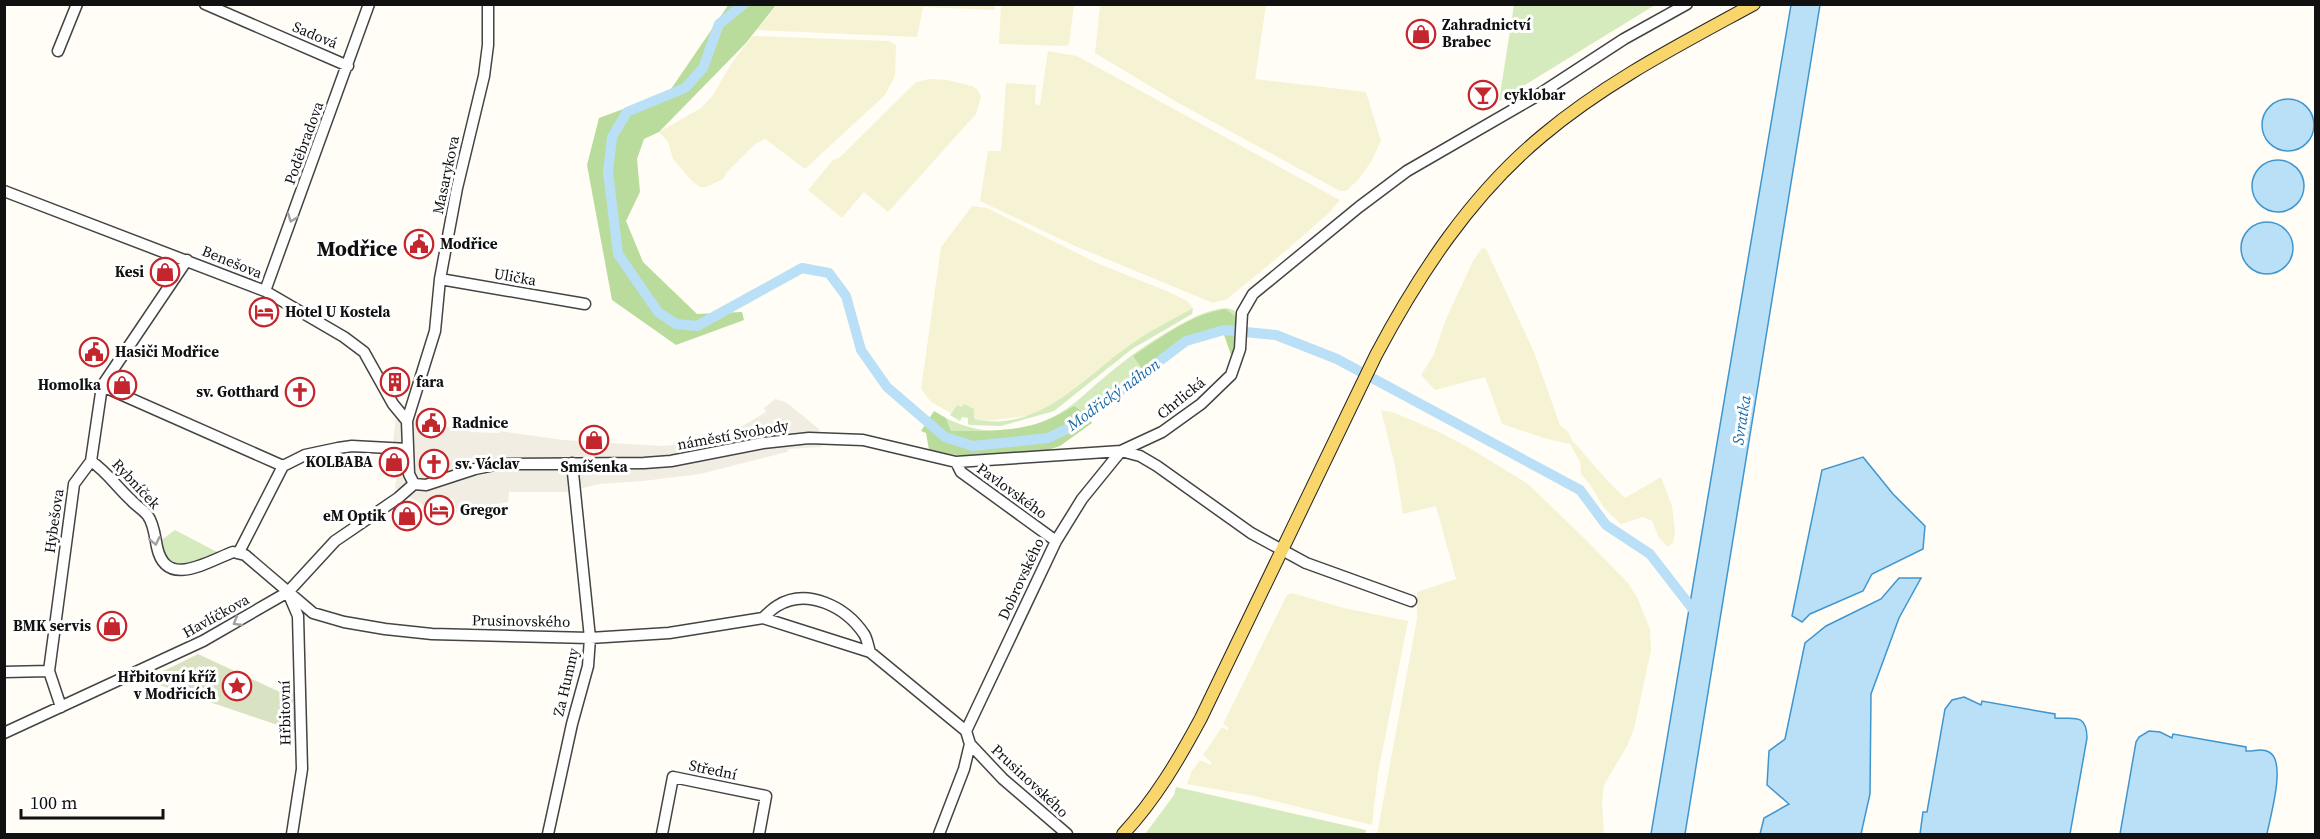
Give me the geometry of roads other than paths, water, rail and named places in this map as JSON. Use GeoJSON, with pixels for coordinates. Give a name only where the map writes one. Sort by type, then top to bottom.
{"type":"FeatureCollection","features":[{"type":"Feature","properties":{"kind":"main road"},"geometry":{"type":"LineString","coordinates":[[1123,834],[1148,805],[1178,761],[1202,718],[1376,355],[1407,300],[1445,242],[1503,173],[1542,136],[1619,81],[1754,4]]}},
{"type":"Feature","properties":{"kind":"street"},"geometry":{"type":"LineString","coordinates":[[58,51],[77,4]]}},
{"type":"Feature","properties":{"kind":"street","name":"Sadová"},"geometry":{"type":"LineString","coordinates":[[205,4],[348,66]]}},
{"type":"Feature","properties":{"kind":"street","name":"Poděbradova"},"geometry":{"type":"LineString","coordinates":[[265,291],[369,4]]}},
{"type":"Feature","properties":{"kind":"street","name":"Masarykova"},"geometry":{"type":"LineString","coordinates":[[407,421],[435,331],[440,279],[457,188],[484,76],[488,45],[489,4]]}},
{"type":"Feature","properties":{"kind":"street","name":"Chrlická"},"geometry":{"type":"LineString","coordinates":[[1121,451],[1162,432],[1201,405],[1231,375],[1240,349],[1240,320],[1244,306],[1253,294],[1359,207],[1407,171],[1535,98],[1624,39],[1687,4]]}},
{"type":"Feature","properties":{"kind":"street","name":"Benešova"},"geometry":{"type":"LineString","coordinates":[[4,191],[265,291],[344,337],[364,352],[393,404],[407,421]]}},
{"type":"Feature","properties":{"kind":"street","name":"Hybešova"},"geometry":{"type":"LineString","coordinates":[[62,707],[49,671],[74,484],[92,461],[102,386],[187,260]]}},
{"type":"Feature","properties":{"kind":"street","name":"Ulička"},"geometry":{"type":"LineString","coordinates":[[440,279],[585,304]]}},
{"type":"Feature","properties":{"kind":"street"},"geometry":{"type":"LineString","coordinates":[[102,386],[283,466]]}},
{"type":"Feature","properties":{"kind":"street"},"geometry":{"type":"LineString","coordinates":[[407,421],[409,474],[414,484]]}},
{"type":"Feature","properties":{"kind":"street","name":"náměstí Svobody"},"geometry":{"type":"LineString","coordinates":[[414,484],[426,485],[475,469],[500,465],[671,461],[763,442],[809,438],[863,440],[956,462],[1121,451]]}},
{"type":"Feature","properties":{"kind":"street"},"geometry":{"type":"LineString","coordinates":[[288,592],[239,552],[283,466],[305,455],[352,446],[408,449]]}},
{"type":"Feature","properties":{"kind":"street"},"geometry":{"type":"LineString","coordinates":[[1121,451],[1140,456],[1157,466],[1251,533],[1306,563],[1411,601]]}},
{"type":"Feature","properties":{"kind":"street","name":"Dobrovského"},"geometry":{"type":"LineString","coordinates":[[966,731],[1056,541],[1082,499],[1121,451]]}},
{"type":"Feature","properties":{"kind":"street","name":"Rybníček"},"geometry":{"type":"LineString","coordinates":[[92,461],[106,472],[130,500],[148,516],[159,555],[164,565],[170,570],[178,571],[232,552],[239,552]]}},
{"type":"Feature","properties":{"kind":"street","name":"Pavlovského"},"geometry":{"type":"LineString","coordinates":[[956,462],[961,472],[1056,541]]}},
{"type":"Feature","properties":{"kind":"street","name":"Za Humny"},"geometry":{"type":"LineString","coordinates":[[548,834],[572,724],[588,666],[590,638],[572,463]]}},
{"type":"Feature","properties":{"kind":"street","name":"Havlíčkova"},"geometry":{"type":"LineString","coordinates":[[4,733],[203,641],[288,592],[335,541],[398,498],[414,484]]}},
{"type":"Feature","properties":{"kind":"street","name":"Prusinovského"},"geometry":{"type":"LineString","coordinates":[[288,592],[313,613],[344,622],[432,634],[590,638],[669,633],[763,618],[870,652],[966,731],[970,744],[1003,779],[1067,834]]}},
{"type":"Feature","properties":{"kind":"street","name":"Hřbitovní"},"geometry":{"type":"LineString","coordinates":[[288,592],[298,616],[302,769],[292,834]]}},
{"type":"Feature","properties":{"kind":"street","name":"Prusinovského"},"geometry":{"type":"LineString","coordinates":[[763,618],[778,605],[792,600],[821,600],[840,610],[864,634],[870,652]]}},
{"type":"Feature","properties":{"kind":"street"},"geometry":{"type":"LineString","coordinates":[[4,672],[49,671]]}},
{"type":"Feature","properties":{"kind":"street"},"geometry":{"type":"LineString","coordinates":[[939,834],[964,769],[970,744]]}},
{"type":"Feature","properties":{"kind":"street","name":"Střední"},"geometry":{"type":"LineString","coordinates":[[662,834],[673,777],[766,796],[759,834]]}},
{"type":"Feature","properties":{"kind":"water","name":"Svratka"},"geometry":{"type":"Polygon","coordinates":[[[1791,5],[1820,5],[1685,834],[1651,834],[1791,5]]]}},
{"type":"Feature","properties":{"kind":"water"},"geometry":{"type":"Polygon","coordinates":[[[2288,99],[2298,101],[2306,107],[2312,115],[2314,125],[2312,135],[2306,143],[2298,149],[2288,151],[2278,149],[2270,143],[2264,135],[2262,125],[2264,115],[2270,107],[2278,101],[2288,99]]]}},
{"type":"Feature","properties":{"kind":"water"},"geometry":{"type":"Polygon","coordinates":[[[2278,160],[2288,162],[2296,168],[2302,176],[2304,186],[2302,196],[2296,204],[2288,210],[2278,212],[2268,210],[2260,204],[2254,196],[2252,186],[2254,176],[2260,168],[2268,162],[2278,160]]]}},
{"type":"Feature","properties":{"kind":"water"},"geometry":{"type":"Polygon","coordinates":[[[2267,222],[2277,224],[2285,230],[2291,238],[2293,248],[2291,258],[2285,266],[2277,272],[2267,274],[2257,272],[2249,266],[2243,258],[2241,248],[2243,238],[2249,230],[2257,224],[2267,222]]]}},
{"type":"Feature","properties":{"kind":"water"},"geometry":{"type":"Polygon","coordinates":[[[1863,457],[1893,494],[1925,526],[1923,549],[1872,574],[1863,591],[1810,614],[1802,622],[1792,616],[1822,470],[1863,457]]]}},
{"type":"Feature","properties":{"kind":"water"},"geometry":{"type":"Polygon","coordinates":[[[1899,578],[1921,578],[1899,618],[1871,694],[1870,794],[1861,834],[1760,834],[1764,818],[1789,804],[1767,785],[1769,751],[1785,739],[1805,643],[1826,626],[1881,599],[1899,578]]]}},
{"type":"Feature","properties":{"kind":"water"},"geometry":{"type":"Polygon","coordinates":[[[1964,697],[1981,705],[1982,701],[2055,714],[2055,718],[2081,720],[2086,729],[2087,738],[2070,834],[1920,834],[1923,812],[1927,812],[1945,709],[1952,700],[1964,697]]]}},
{"type":"Feature","properties":{"kind":"water"},"geometry":{"type":"Polygon","coordinates":[[[2149,731],[2160,732],[2172,738],[2173,734],[2246,747],[2246,751],[2269,752],[2274,757],[2277,766],[2277,777],[2267,834],[2120,834],[2136,742],[2139,737],[2149,731]]]}},
{"type":"Feature","properties":{"kind":"waterway","name":"Modřický náhon"},"geometry":{"type":"LineString","coordinates":[[744,4],[719,24],[703,68],[685,88],[627,112],[612,137],[608,172],[618,254],[658,312],[676,324],[697,326],[802,268],[829,273],[846,296],[861,350],[887,387],[945,437],[973,446],[1048,438],[1075,425],[1186,341],[1224,330],[1276,335],[1337,359],[1580,490],[1606,525],[1650,554],[1698,616]]}},
{"type":"Feature","properties":{"kind":"place","name":"Zahradnictví Brabec"},"geometry":{"type":"Point","coordinates":[1421,34]}},
{"type":"Feature","properties":{"kind":"place","name":"cyklobar"},"geometry":{"type":"Point","coordinates":[1483,95]}},
{"type":"Feature","properties":{"kind":"place","name":"Modřice"},"geometry":{"type":"Point","coordinates":[419,244]}},
{"type":"Feature","properties":{"kind":"place","name":"Kesi"},"geometry":{"type":"Point","coordinates":[165,272]}},
{"type":"Feature","properties":{"kind":"place","name":"Hotel U Kostela"},"geometry":{"type":"Point","coordinates":[264,312]}},
{"type":"Feature","properties":{"kind":"place","name":"Hasiči Modřice"},"geometry":{"type":"Point","coordinates":[94,352]}},
{"type":"Feature","properties":{"kind":"place","name":"fara"},"geometry":{"type":"Point","coordinates":[395,382]}},
{"type":"Feature","properties":{"kind":"place","name":"Homolka"},"geometry":{"type":"Point","coordinates":[122,385]}},
{"type":"Feature","properties":{"kind":"place","name":"sv. Gotthard"},"geometry":{"type":"Point","coordinates":[300,392]}},
{"type":"Feature","properties":{"kind":"place","name":"Radnice"},"geometry":{"type":"Point","coordinates":[431,423]}},
{"type":"Feature","properties":{"kind":"place","name":"Smíšenka"},"geometry":{"type":"Point","coordinates":[594,440]}},
{"type":"Feature","properties":{"kind":"place","name":"KOLBABA"},"geometry":{"type":"Point","coordinates":[394,462]}},
{"type":"Feature","properties":{"kind":"place","name":"sv. Václav"},"geometry":{"type":"Point","coordinates":[434,464]}},
{"type":"Feature","properties":{"kind":"place","name":"Gregor"},"geometry":{"type":"Point","coordinates":[439,510]}},
{"type":"Feature","properties":{"kind":"place","name":"eM Optik"},"geometry":{"type":"Point","coordinates":[407,516]}},
{"type":"Feature","properties":{"kind":"place","name":"BMK servis"},"geometry":{"type":"Point","coordinates":[112,626]}},
{"type":"Feature","properties":{"kind":"place","name":"Hřbitovní kříž v Modřicích"},"geometry":{"type":"Point","coordinates":[237,686]}},
{"type":"Feature","properties":{"kind":"district","name":"Modřice"},"geometry":{"type":"Point","coordinates":[357,249]}}]}
